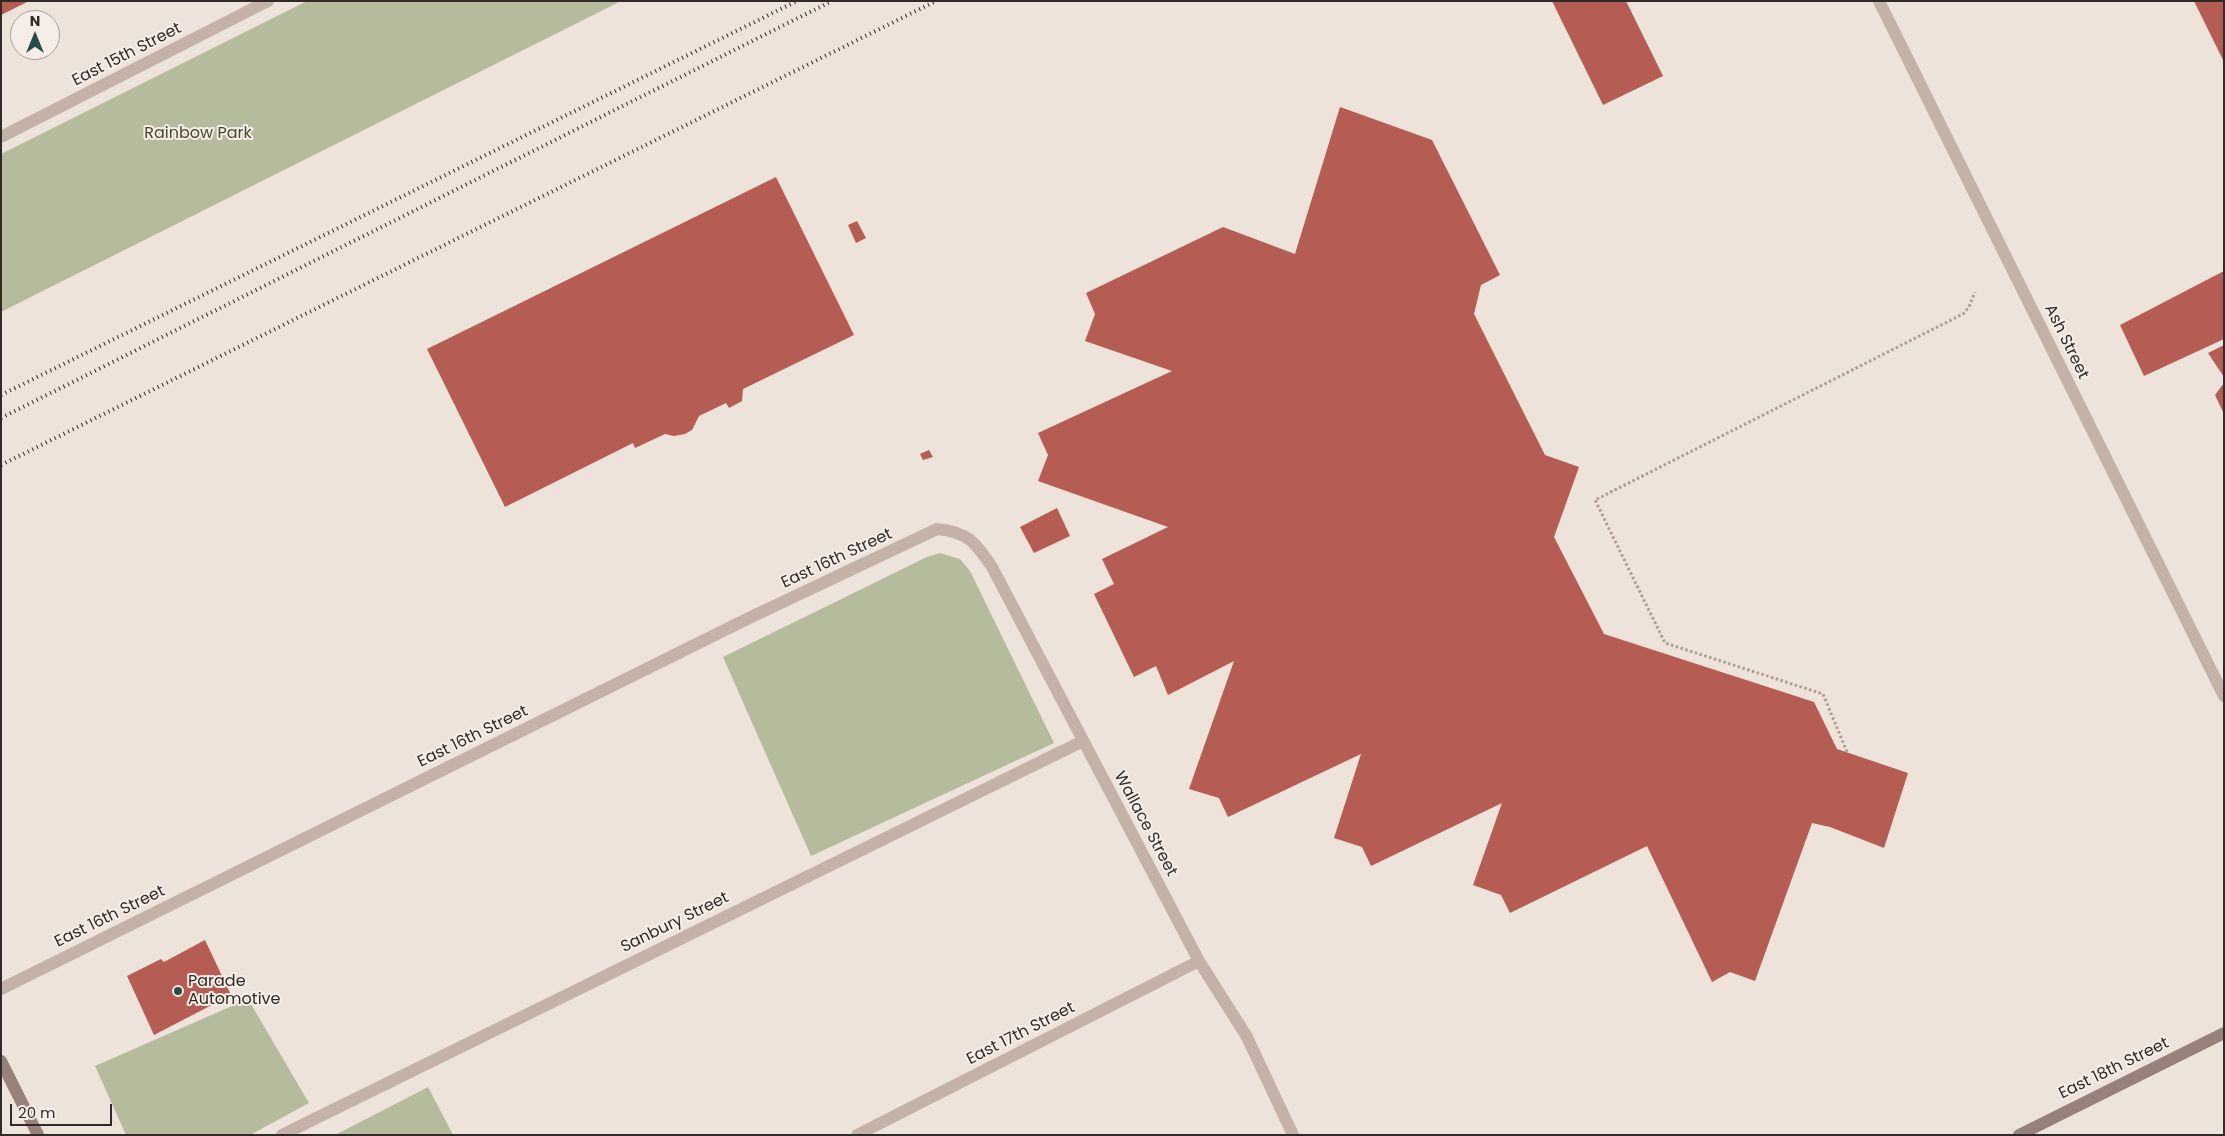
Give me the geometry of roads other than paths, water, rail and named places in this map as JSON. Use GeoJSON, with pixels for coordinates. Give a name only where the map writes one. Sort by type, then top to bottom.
{"type":"FeatureCollection","features":[{"type":"Feature","properties":{"kind":"main road","name":"East 18th Street"},"geometry":{"type":"LineString","coordinates":[[2019,1135],[2224,1033]]}},
{"type":"Feature","properties":{"kind":"main road"},"geometry":{"type":"LineString","coordinates":[[1,1061],[38,1135]]}},
{"type":"Feature","properties":{"kind":"street","name":"East 15th Street"},"geometry":{"type":"LineString","coordinates":[[1,137],[268,1]]}},
{"type":"Feature","properties":{"kind":"street","name":"Ash Street"},"geometry":{"type":"LineString","coordinates":[[1879,1],[2224,696]]}},
{"type":"Feature","properties":{"kind":"street","name":"East 16th Street"},"geometry":{"type":"LineString","coordinates":[[1,989],[749,618],[937,529],[962,533]]}},
{"type":"Feature","properties":{"kind":"street","name":"Wallace Street"},"geometry":{"type":"LineString","coordinates":[[962,533],[978,545],[992,567],[1198,962],[1247,1037],[1293,1135]]}},
{"type":"Feature","properties":{"kind":"street","name":"Sanbury Street"},"geometry":{"type":"LineString","coordinates":[[282,1135],[1083,741]]}},
{"type":"Feature","properties":{"kind":"street","name":"East 17th Street"},"geometry":{"type":"LineString","coordinates":[[857,1135],[1198,962]]}},
{"type":"Feature","properties":{"kind":"railway"},"geometry":{"type":"LineString","coordinates":[[1,395],[797,1]]}},
{"type":"Feature","properties":{"kind":"railway"},"geometry":{"type":"LineString","coordinates":[[1,418],[832,1]]}},
{"type":"Feature","properties":{"kind":"railway"},"geometry":{"type":"LineString","coordinates":[[1,465],[936,1]]}},
{"type":"Feature","properties":{"kind":"place","name":"Parade Automotive"},"geometry":{"type":"Point","coordinates":[178,991]}},
{"type":"Feature","properties":{"kind":"park label","name":"Rainbow Park"},"geometry":{"type":"Point","coordinates":[198,134]}}]}
